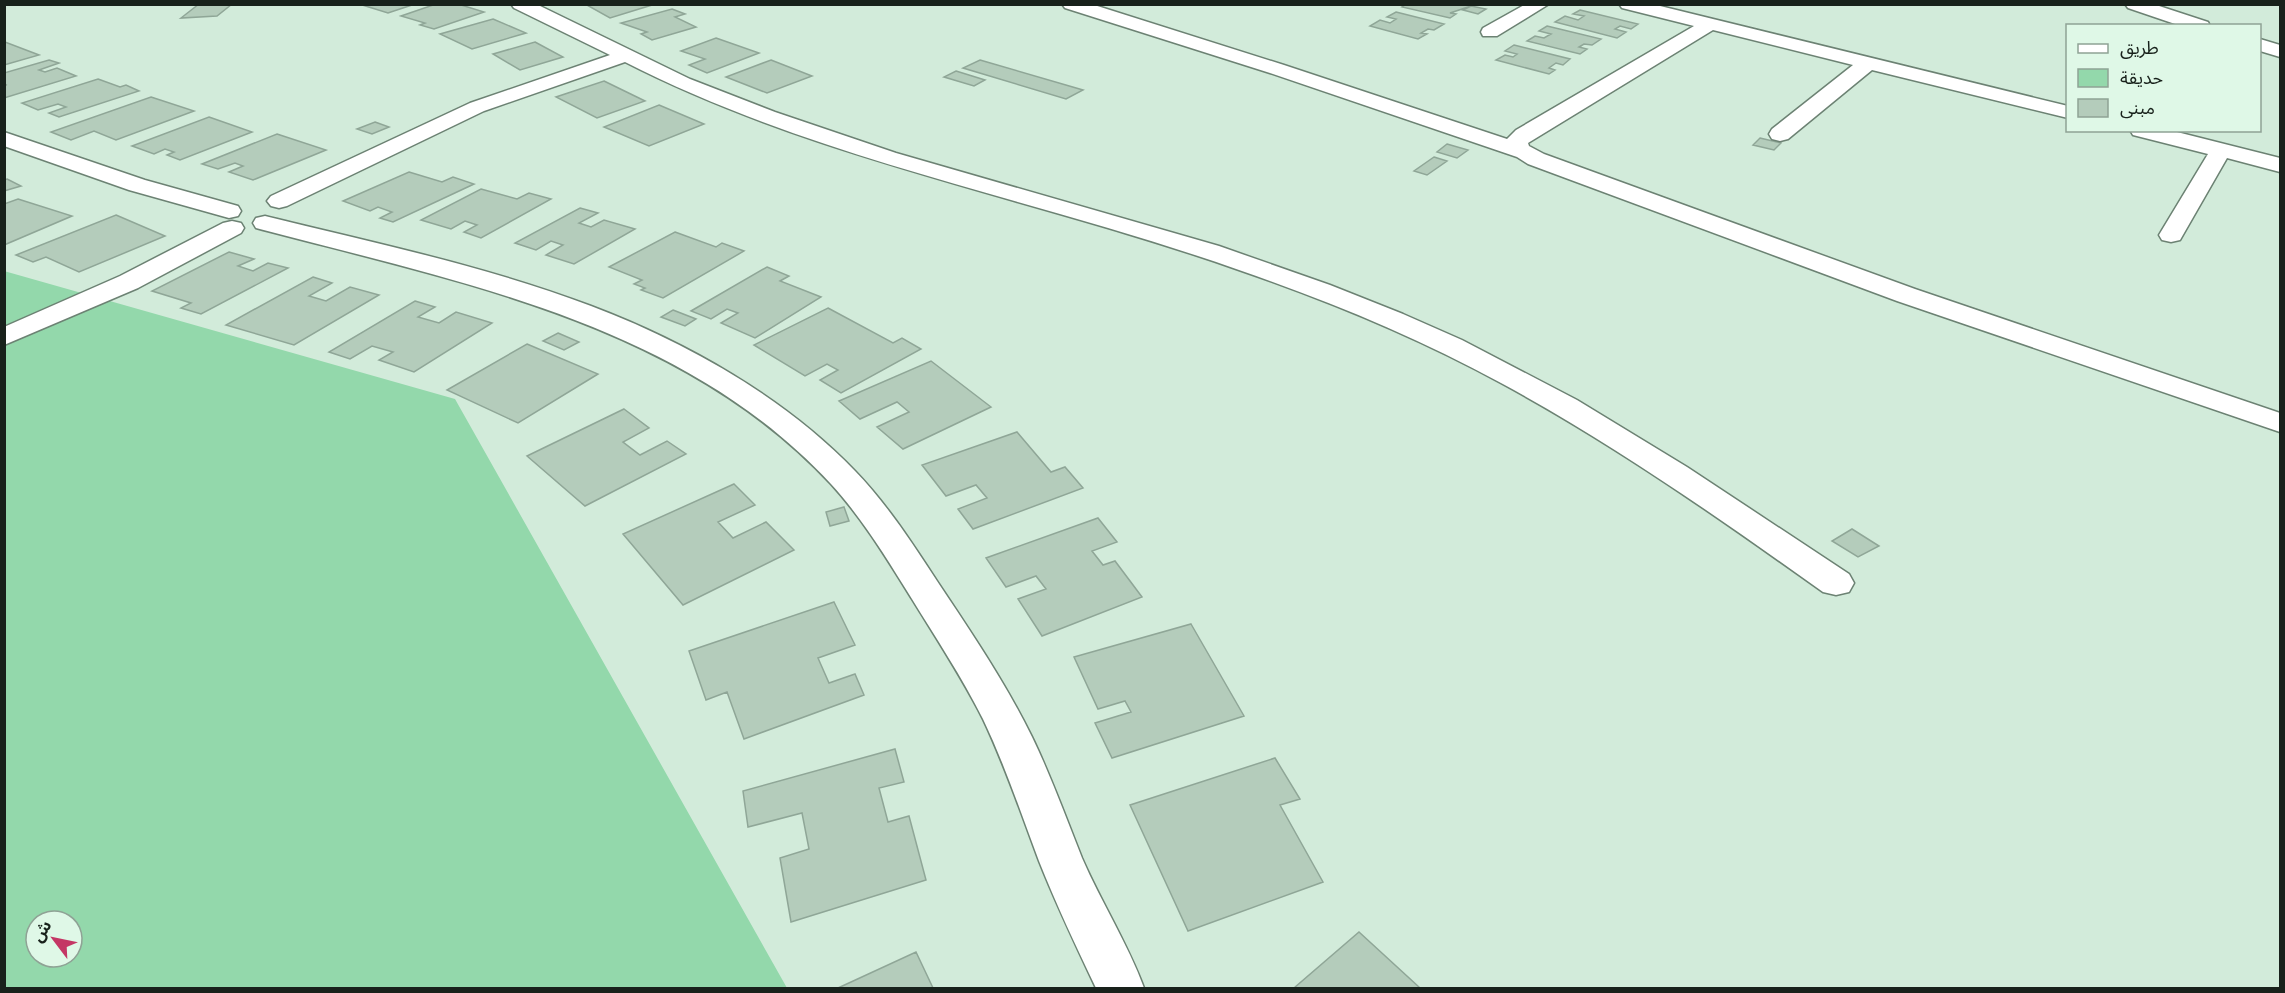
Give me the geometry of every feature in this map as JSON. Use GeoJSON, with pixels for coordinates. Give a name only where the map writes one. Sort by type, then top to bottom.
{"type":"FeatureCollection","features":[{"type":"Feature","properties":{"kind":"street"},"geometry":{"type":"LineString","coordinates":[[520,4],[715,97],[821,135],[947,175],[1165,237],[1395,320],[1541,393],[1628,442],[1742,516],[1836,583]]}},
{"type":"Feature","properties":{"kind":"street"},"geometry":{"type":"LineString","coordinates":[[1071,4],[1277,69],[1523,152],[1745,237],[1906,295],[2280,423]]}},
{"type":"Feature","properties":{"kind":"street"},"geometry":{"type":"LineString","coordinates":[[1490,32],[1540,4]]}},
{"type":"Feature","properties":{"kind":"street"},"geometry":{"type":"LineString","coordinates":[[1628,4],[2066,112]]}},
{"type":"Feature","properties":{"kind":"street"},"geometry":{"type":"LineString","coordinates":[[2134,4],[2195,24]]}},
{"type":"Feature","properties":{"kind":"street"},"geometry":{"type":"LineString","coordinates":[[1523,152],[1517,145],[1520,138],[1710,24]]}},
{"type":"Feature","properties":{"kind":"street"},"geometry":{"type":"LineString","coordinates":[[2261,46],[2280,51]]}},
{"type":"Feature","properties":{"kind":"street"},"geometry":{"type":"LineString","coordinates":[[4,337],[129,282],[230,219],[272,212],[470,111],[552,79],[627,55]]}},
{"type":"Feature","properties":{"kind":"street"},"geometry":{"type":"LineString","coordinates":[[1780,134],[1868,63]]}},
{"type":"Feature","properties":{"kind":"street"},"geometry":{"type":"LineString","coordinates":[[2149,132],[2280,165]]}},
{"type":"Feature","properties":{"kind":"street"},"geometry":{"type":"LineString","coordinates":[[4,138],[230,219]]}},
{"type":"Feature","properties":{"kind":"street"},"geometry":{"type":"LineString","coordinates":[[2170,236],[2221,150]]}},
{"type":"Feature","properties":{"kind":"street"},"geometry":{"type":"LineString","coordinates":[[272,212],[519,290],[584,313],[689,362],[738,391],[784,425],[829,464],[871,509],[979,675],[1011,735],[1040,802],[1067,876],[1120,988]]}},
{"type":"Feature","properties":{"kind":"green space"},"geometry":{"type":"Polygon","coordinates":[[[4,271],[455,399],[787,988],[5,988],[4,271]]]}},
{"type":"Feature","properties":{"kind":"building"},"geometry":{"type":"Polygon","coordinates":[[[199,4],[232,4],[217,16],[181,18],[199,4]]]}},
{"type":"Feature","properties":{"kind":"building"},"geometry":{"type":"Polygon","coordinates":[[[359,4],[415,4],[388,13],[359,4]]]}},
{"type":"Feature","properties":{"kind":"building"},"geometry":{"type":"Polygon","coordinates":[[[436,4],[458,4],[484,12],[434,29],[420,25],[425,23],[401,16],[436,4]]]}},
{"type":"Feature","properties":{"kind":"building"},"geometry":{"type":"Polygon","coordinates":[[[585,4],[650,4],[652,5],[610,18],[585,4]]]}},
{"type":"Feature","properties":{"kind":"building"},"geometry":{"type":"Polygon","coordinates":[[[1406,4],[1467,4],[1471,6],[1450,13],[1456,14],[1450,18],[1402,7],[1406,4]]]}},
{"type":"Feature","properties":{"kind":"building"},"geometry":{"type":"Polygon","coordinates":[[[1471,6],[1486,9],[1478,14],[1463,10],[1471,6]]]}},
{"type":"Feature","properties":{"kind":"building"},"geometry":{"type":"Polygon","coordinates":[[[672,9],[685,14],[675,17],[696,27],[652,40],[641,34],[647,32],[621,23],[672,9]]]}},
{"type":"Feature","properties":{"kind":"building"},"geometry":{"type":"Polygon","coordinates":[[[1580,10],[1638,24],[1631,29],[1620,26],[1615,29],[1626,32],[1617,38],[1555,22],[1565,16],[1578,20],[1584,16],[1573,14],[1580,10]]]}},
{"type":"Feature","properties":{"kind":"building"},"geometry":{"type":"Polygon","coordinates":[[[1396,12],[1444,24],[1434,30],[1428,29],[1421,33],[1427,34],[1418,39],[1370,26],[1380,20],[1390,23],[1396,19],[1387,17],[1396,12]]]}},
{"type":"Feature","properties":{"kind":"building"},"geometry":{"type":"Polygon","coordinates":[[[493,19],[526,33],[472,49],[440,34],[493,19]]]}},
{"type":"Feature","properties":{"kind":"building"},"geometry":{"type":"Polygon","coordinates":[[[1547,26],[1601,39],[1592,45],[1584,44],[1579,47],[1587,49],[1580,54],[1527,41],[1535,36],[1544,38],[1551,34],[1539,31],[1547,26]]]}},
{"type":"Feature","properties":{"kind":"building"},"geometry":{"type":"Polygon","coordinates":[[[716,38],[759,53],[707,73],[689,65],[705,59],[681,51],[716,38]]]}},
{"type":"Feature","properties":{"kind":"building"},"geometry":{"type":"Polygon","coordinates":[[[5,42],[39,55],[4,65],[5,42]]]}},
{"type":"Feature","properties":{"kind":"building"},"geometry":{"type":"Polygon","coordinates":[[[535,42],[563,57],[520,70],[493,54],[535,42]]]}},
{"type":"Feature","properties":{"kind":"building"},"geometry":{"type":"Polygon","coordinates":[[[1514,45],[1570,59],[1563,65],[1556,63],[1549,68],[1555,70],[1549,74],[1496,60],[1505,55],[1513,57],[1517,54],[1505,51],[1514,45]]]}},
{"type":"Feature","properties":{"kind":"building"},"geometry":{"type":"Polygon","coordinates":[[[49,60],[59,63],[39,70],[45,72],[57,68],[76,76],[4,98],[4,85],[7,85],[4,84],[4,73],[49,60]]]}},
{"type":"Feature","properties":{"kind":"building"},"geometry":{"type":"Polygon","coordinates":[[[771,60],[812,76],[767,93],[726,77],[771,60]]]}},
{"type":"Feature","properties":{"kind":"building"},"geometry":{"type":"Polygon","coordinates":[[[980,60],[1083,90],[1066,99],[963,68],[980,60]]]}},
{"type":"Feature","properties":{"kind":"building"},"geometry":{"type":"Polygon","coordinates":[[[956,71],[985,80],[974,86],[944,77],[956,71]]]}},
{"type":"Feature","properties":{"kind":"building"},"geometry":{"type":"Polygon","coordinates":[[[98,79],[120,87],[126,85],[139,91],[59,117],[49,113],[66,107],[58,104],[38,110],[22,103],[98,79]]]}},
{"type":"Feature","properties":{"kind":"building"},"geometry":{"type":"Polygon","coordinates":[[[604,81],[645,101],[597,118],[556,97],[604,81]]]}},
{"type":"Feature","properties":{"kind":"building"},"geometry":{"type":"Polygon","coordinates":[[[151,97],[194,111],[116,140],[94,131],[71,140],[51,132],[151,97]]]}},
{"type":"Feature","properties":{"kind":"building"},"geometry":{"type":"Polygon","coordinates":[[[659,105],[704,124],[649,146],[604,127],[659,105]]]}},
{"type":"Feature","properties":{"kind":"building"},"geometry":{"type":"Polygon","coordinates":[[[209,117],[252,132],[180,160],[167,155],[174,152],[165,149],[154,154],[132,146],[209,117]]]}},
{"type":"Feature","properties":{"kind":"building"},"geometry":{"type":"Polygon","coordinates":[[[375,122],[389,127],[372,134],[357,129],[375,122]]]}},
{"type":"Feature","properties":{"kind":"building"},"geometry":{"type":"Polygon","coordinates":[[[277,134],[326,150],[253,180],[229,172],[243,166],[235,163],[218,169],[202,164],[277,134]]]}},
{"type":"Feature","properties":{"kind":"building"},"geometry":{"type":"Polygon","coordinates":[[[1760,138],[1781,143],[1774,150],[1753,145],[1760,138]]]}},
{"type":"Feature","properties":{"kind":"building"},"geometry":{"type":"Polygon","coordinates":[[[1447,144],[1468,150],[1457,158],[1437,152],[1447,144]]]}},
{"type":"Feature","properties":{"kind":"building"},"geometry":{"type":"Polygon","coordinates":[[[1434,157],[1447,161],[1427,175],[1414,171],[1434,157]]]}},
{"type":"Feature","properties":{"kind":"building"},"geometry":{"type":"Polygon","coordinates":[[[409,172],[442,182],[453,177],[474,184],[393,222],[380,218],[392,212],[378,207],[370,211],[343,201],[409,172]]]}},
{"type":"Feature","properties":{"kind":"building"},"geometry":{"type":"Polygon","coordinates":[[[7,179],[21,186],[4,191],[4,180],[7,179]]]}},
{"type":"Feature","properties":{"kind":"building"},"geometry":{"type":"Polygon","coordinates":[[[481,189],[517,199],[529,193],[551,199],[481,238],[464,232],[477,225],[465,221],[451,229],[421,220],[481,189]]]}},
{"type":"Feature","properties":{"kind":"building"},"geometry":{"type":"Polygon","coordinates":[[[18,199],[72,216],[4,245],[4,204],[18,199]]]}},
{"type":"Feature","properties":{"kind":"building"},"geometry":{"type":"Polygon","coordinates":[[[580,208],[598,213],[579,223],[591,227],[604,220],[635,229],[574,264],[546,255],[563,245],[551,241],[536,250],[515,243],[580,208]]]}},
{"type":"Feature","properties":{"kind":"building"},"geometry":{"type":"Polygon","coordinates":[[[116,215],[165,236],[79,272],[46,257],[33,262],[16,255],[116,215]]]}},
{"type":"Feature","properties":{"kind":"building"},"geometry":{"type":"Polygon","coordinates":[[[675,232],[716,247],[722,243],[744,251],[663,298],[641,290],[645,288],[634,284],[642,280],[609,267],[675,232]]]}},
{"type":"Feature","properties":{"kind":"building"},"geometry":{"type":"Polygon","coordinates":[[[229,252],[254,259],[238,266],[253,271],[268,263],[288,268],[201,314],[181,308],[191,303],[152,291],[229,252]]]}},
{"type":"Feature","properties":{"kind":"building"},"geometry":{"type":"Polygon","coordinates":[[[767,267],[789,276],[780,281],[821,297],[755,338],[721,323],[738,313],[727,309],[711,319],[691,311],[767,267]]]}},
{"type":"Feature","properties":{"kind":"building"},"geometry":{"type":"Polygon","coordinates":[[[313,277],[332,283],[309,296],[326,301],[350,287],[379,295],[294,345],[226,325],[313,277]]]}},
{"type":"Feature","properties":{"kind":"building"},"geometry":{"type":"Polygon","coordinates":[[[415,301],[435,307],[418,317],[439,323],[456,312],[492,323],[414,372],[379,360],[393,352],[372,346],[350,359],[329,352],[415,301]]]}},
{"type":"Feature","properties":{"kind":"building"},"geometry":{"type":"Polygon","coordinates":[[[828,308],[893,343],[902,338],[921,349],[841,393],[820,380],[838,370],[827,364],[805,376],[754,345],[828,308]]]}},
{"type":"Feature","properties":{"kind":"building"},"geometry":{"type":"Polygon","coordinates":[[[673,310],[696,319],[685,326],[661,317],[673,310]]]}},
{"type":"Feature","properties":{"kind":"building"},"geometry":{"type":"Polygon","coordinates":[[[558,333],[579,342],[564,350],[543,341],[558,333]]]}},
{"type":"Feature","properties":{"kind":"building"},"geometry":{"type":"Polygon","coordinates":[[[527,344],[598,374],[518,423],[447,390],[527,344]]]}},
{"type":"Feature","properties":{"kind":"building"},"geometry":{"type":"Polygon","coordinates":[[[931,361],[991,407],[903,449],[877,427],[909,412],[897,402],[860,419],[839,401],[931,361]]]}},
{"type":"Feature","properties":{"kind":"building"},"geometry":{"type":"Polygon","coordinates":[[[624,409],[649,428],[623,442],[640,455],[667,441],[686,454],[585,506],[527,456],[624,409]]]}},
{"type":"Feature","properties":{"kind":"building"},"geometry":{"type":"Polygon","coordinates":[[[1017,432],[1051,472],[1065,467],[1083,488],[973,529],[958,509],[987,498],[976,485],[946,496],[922,465],[1017,432]]]}},
{"type":"Feature","properties":{"kind":"building"},"geometry":{"type":"Polygon","coordinates":[[[734,484],[755,505],[718,522],[733,538],[766,522],[794,550],[683,605],[623,534],[734,484]]]}},
{"type":"Feature","properties":{"kind":"building"},"geometry":{"type":"Polygon","coordinates":[[[844,507],[849,521],[830,526],[826,512],[844,507]]]}},
{"type":"Feature","properties":{"kind":"building"},"geometry":{"type":"Polygon","coordinates":[[[1098,518],[1117,542],[1092,551],[1103,565],[1115,561],[1142,597],[1042,636],[1018,599],[1046,589],[1036,576],[1006,587],[986,558],[1098,518]]]}},
{"type":"Feature","properties":{"kind":"building"},"geometry":{"type":"Polygon","coordinates":[[[1852,529],[1879,546],[1858,557],[1832,541],[1852,529]]]}},
{"type":"Feature","properties":{"kind":"building"},"geometry":{"type":"Polygon","coordinates":[[[834,602],[855,645],[818,658],[829,683],[855,674],[864,695],[744,739],[727,692],[706,700],[689,651],[834,602]]]}},
{"type":"Feature","properties":{"kind":"building"},"geometry":{"type":"Polygon","coordinates":[[[1191,624],[1244,716],[1112,758],[1095,723],[1131,712],[1125,701],[1098,709],[1074,657],[1191,624]]]}},
{"type":"Feature","properties":{"kind":"building"},"geometry":{"type":"Polygon","coordinates":[[[895,749],[904,782],[879,788],[888,822],[909,816],[926,880],[791,922],[780,858],[809,849],[802,813],[748,827],[743,791],[895,749]]]}},
{"type":"Feature","properties":{"kind":"building"},"geometry":{"type":"Polygon","coordinates":[[[1275,758],[1300,799],[1280,805],[1323,882],[1188,931],[1130,805],[1275,758]]]}},
{"type":"Feature","properties":{"kind":"building"},"geometry":{"type":"Polygon","coordinates":[[[1359,932],[1420,988],[1294,988],[1359,932]]]}},
{"type":"Feature","properties":{"kind":"building"},"geometry":{"type":"Polygon","coordinates":[[[916,952],[933,988],[838,988],[916,952]]]}}]}
